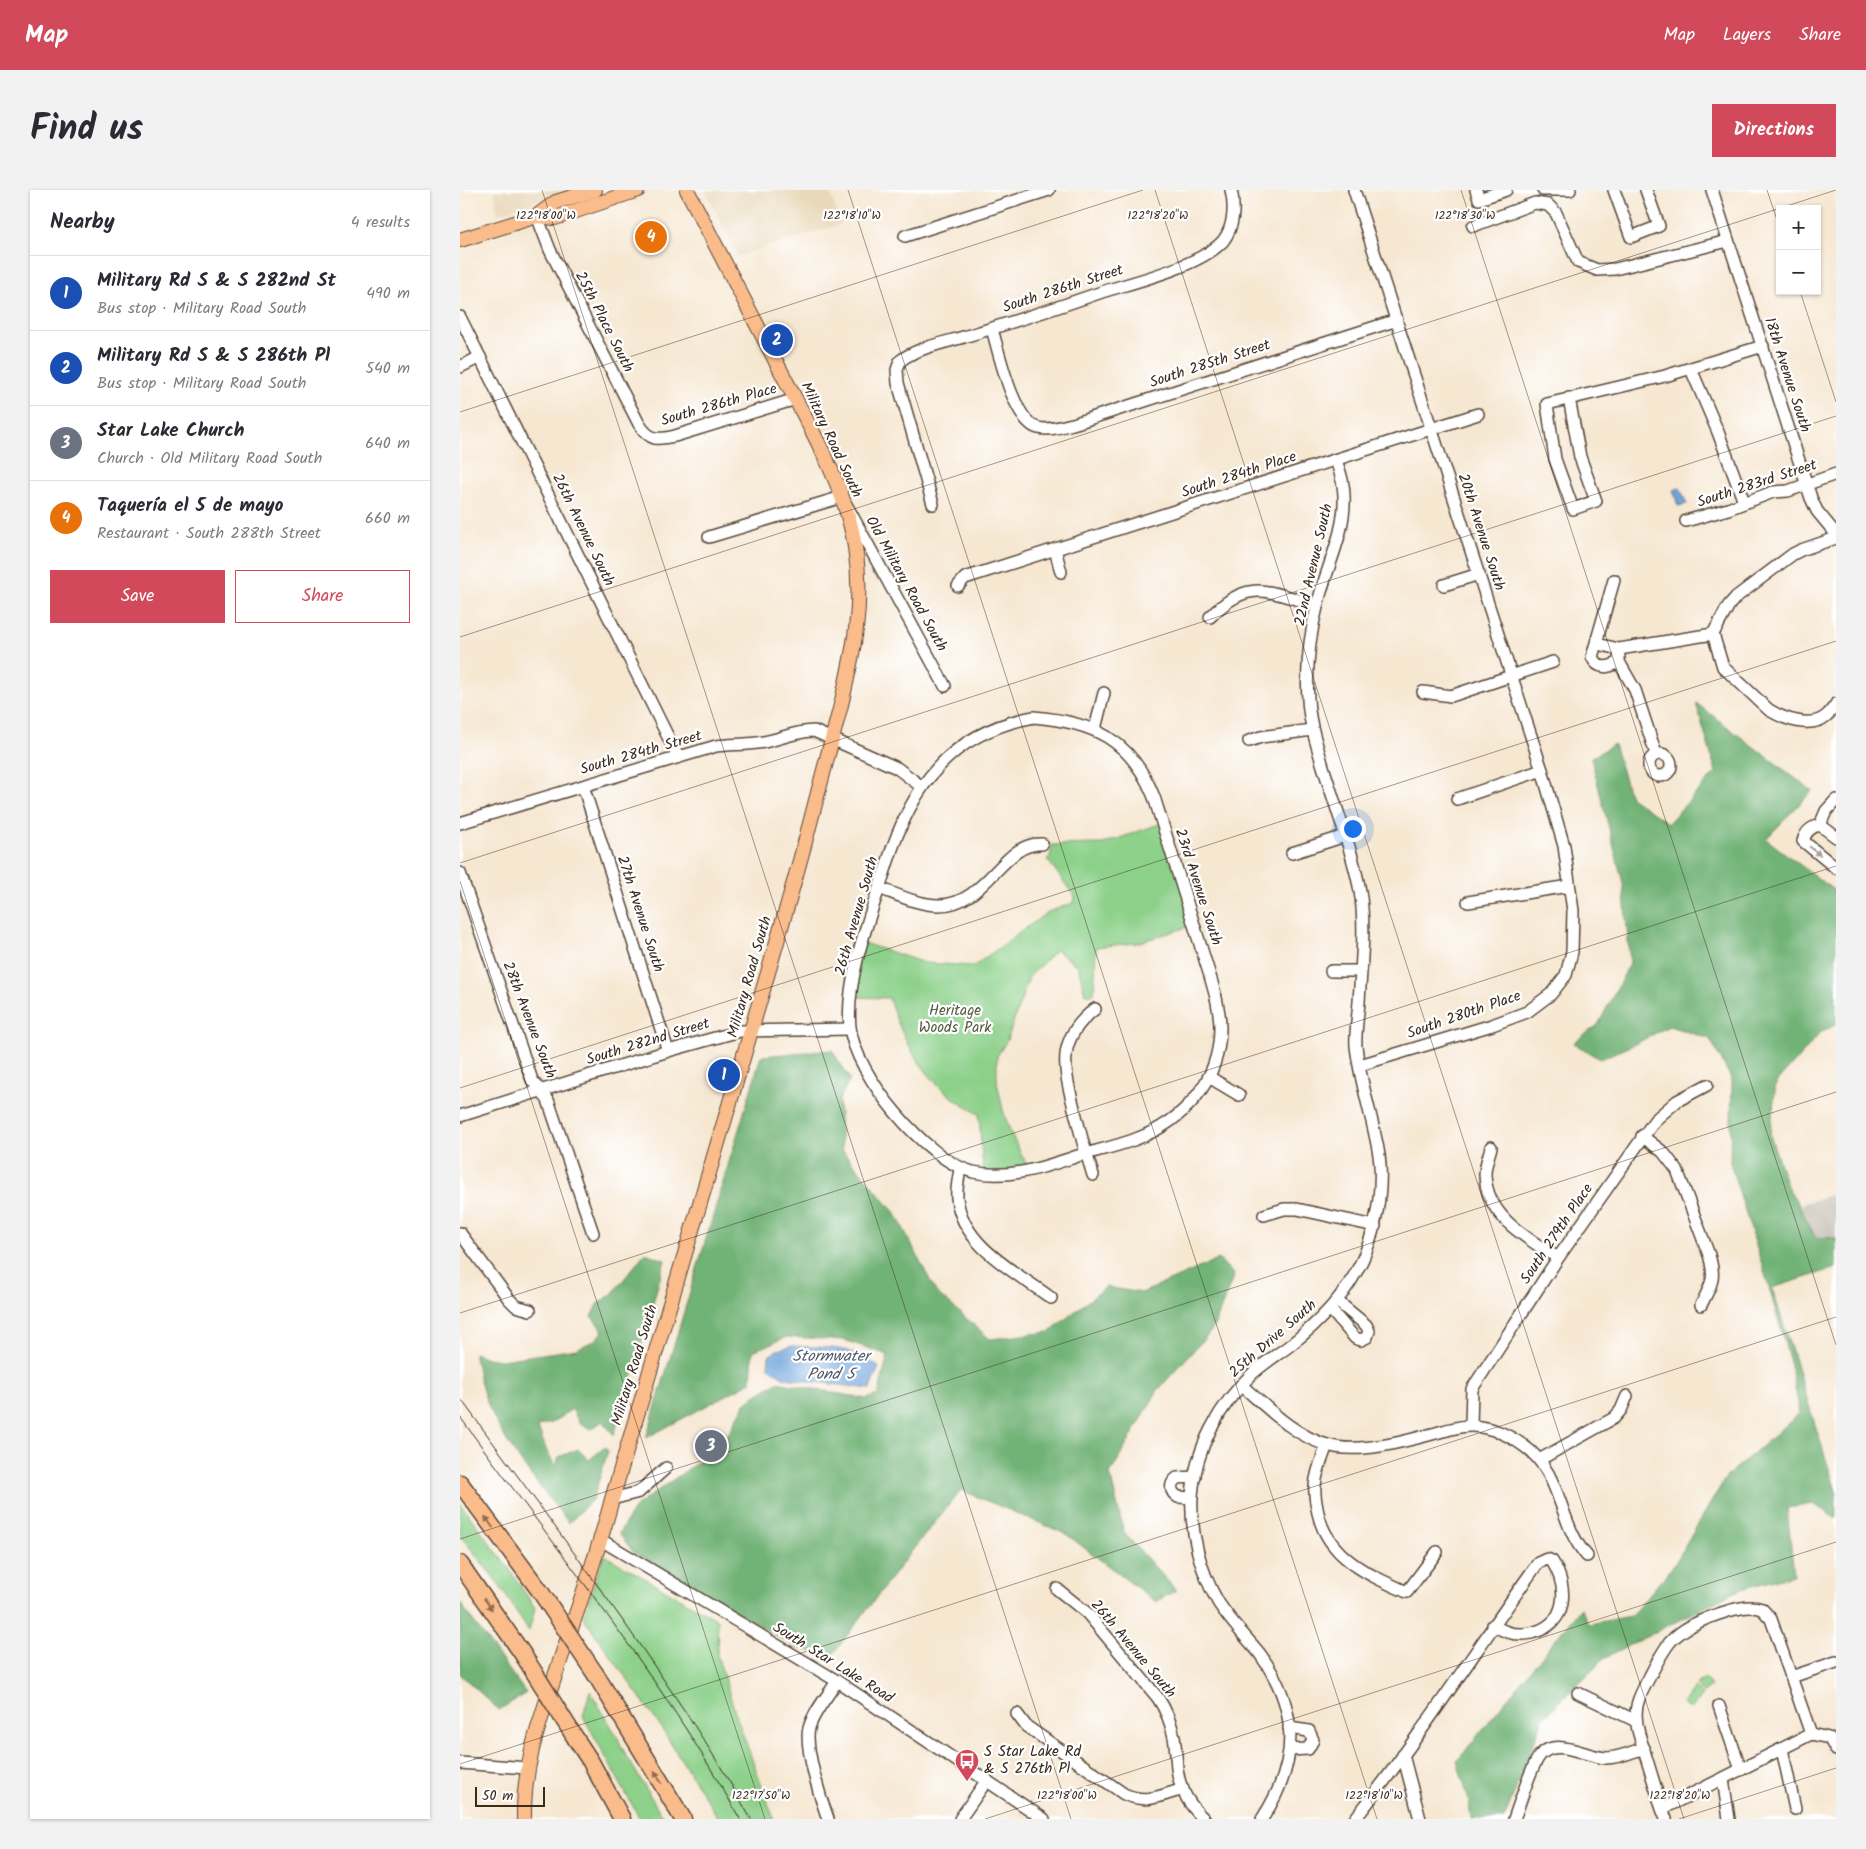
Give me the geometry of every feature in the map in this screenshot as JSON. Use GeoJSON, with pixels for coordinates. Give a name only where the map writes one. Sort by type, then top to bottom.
{"type":"FeatureCollection","features":[{"type":"Feature","properties":{"kind":"highway"},"geometry":{"type":"LineString","coordinates":[[460,1483],[540,1591],[596,1675],[683,1819]]}},
{"type":"Feature","properties":{"kind":"highway"},"geometry":{"type":"LineString","coordinates":[[460,1564],[522,1653],[591,1762],[622,1819]]}},
{"type":"Feature","properties":{"kind":"highway"},"geometry":{"type":"LineString","coordinates":[[591,1762],[612,1819]]}},
{"type":"Feature","properties":{"kind":"main road"},"geometry":{"type":"LineString","coordinates":[[460,240],[537,216],[556,202],[595,190]]}},
{"type":"Feature","properties":{"kind":"main road"},"geometry":{"type":"LineString","coordinates":[[537,216],[555,218],[638,190]]}},
{"type":"Feature","properties":{"kind":"main road","name":"Military Road South"},"geometry":{"type":"LineString","coordinates":[[524,1819],[527,1768],[533,1744],[601,1540],[752,1030],[793,887],[853,657],[859,595],[855,542],[842,497],[831,470],[796,399],[687,190]]}},
{"type":"Feature","properties":{"kind":"street"},"geometry":{"type":"LineString","coordinates":[[905,236],[1049,190]]}},
{"type":"Feature","properties":{"kind":"street","name":"South 286th Street"},"geometry":{"type":"LineString","coordinates":[[934,504],[898,383],[897,370],[900,361],[904,357],[916,352],[992,329],[1182,265],[1210,252],[1224,240],[1228,233],[1232,218],[1231,190]]}},
{"type":"Feature","properties":{"kind":"street","name":"20th Avenue South"},"geometry":{"type":"LineString","coordinates":[[1354,190],[1513,676],[1564,846],[1569,886]]}},
{"type":"Feature","properties":{"kind":"street"},"geometry":{"type":"LineString","coordinates":[[1476,190],[1478,199],[1506,190]]}},
{"type":"Feature","properties":{"kind":"street"},"geometry":{"type":"LineString","coordinates":[[1543,190],[1570,190]]}},
{"type":"Feature","properties":{"kind":"street"},"geometry":{"type":"LineString","coordinates":[[1614,190],[1631,237],[1659,226],[1646,190]]}},
{"type":"Feature","properties":{"kind":"street","name":"18th Avenue South"},"geometry":{"type":"LineString","coordinates":[[1712,190],[1806,484],[1817,511],[1836,536]]}},
{"type":"Feature","properties":{"kind":"street"},"geometry":{"type":"LineString","coordinates":[[1473,226],[1535,203],[1548,205],[1556,212],[1578,262],[1597,270],[1616,269],[1728,241]]}},
{"type":"Feature","properties":{"kind":"street","name":"25th Place South"},"geometry":{"type":"LineString","coordinates":[[537,216],[550,250],[639,424],[651,438]]}},
{"type":"Feature","properties":{"kind":"street","name":"26th Avenue South"},"geometry":{"type":"LineString","coordinates":[[460,317],[678,757]]}},
{"type":"Feature","properties":{"kind":"street","name":"South 285th Street"},"geometry":{"type":"LineString","coordinates":[[992,329],[1017,407],[1031,425],[1049,428],[1076,423],[1397,320]]}},
{"type":"Feature","properties":{"kind":"street"},"geometry":{"type":"LineString","coordinates":[[1570,398],[1580,457],[1596,501],[1573,509],[1555,458],[1547,404],[1570,398],[1691,370],[1763,346]]}},
{"type":"Feature","properties":{"kind":"street"},"geometry":{"type":"LineString","coordinates":[[460,367],[480,357]]}},
{"type":"Feature","properties":{"kind":"street"},"geometry":{"type":"LineString","coordinates":[[1691,370],[1718,432],[1744,502]]}},
{"type":"Feature","properties":{"kind":"street","name":"South 286th Place"},"geometry":{"type":"LineString","coordinates":[[651,438],[660,439],[675,436],[796,399]]}},
{"type":"Feature","properties":{"kind":"street","name":"South 284th Place"},"geometry":{"type":"LineString","coordinates":[[958,586],[964,578],[1478,414]]}},
{"type":"Feature","properties":{"kind":"street","name":"22nd Avenue South"},"geometry":{"type":"LineString","coordinates":[[1336,460],[1344,487],[1344,510],[1317,605],[1307,668],[1308,699],[1312,730],[1345,836],[1360,893],[1363,926],[1356,1043],[1363,1086],[1379,1157],[1379,1193],[1374,1226]]}},
{"type":"Feature","properties":{"kind":"street","name":"South 283rd Street"},"geometry":{"type":"LineString","coordinates":[[1686,521],[1728,509],[1773,492],[1788,491],[1836,474]]}},
{"type":"Feature","properties":{"kind":"street"},"geometry":{"type":"LineString","coordinates":[[709,537],[842,497]]}},
{"type":"Feature","properties":{"kind":"street","name":"Old Military Road South"},"geometry":{"type":"LineString","coordinates":[[842,497],[945,686]]}},
{"type":"Feature","properties":{"kind":"street"},"geometry":{"type":"LineString","coordinates":[[1836,536],[1793,554],[1741,593],[1729,605],[1713,634],[1723,667],[1769,710],[1796,721],[1814,722],[1825,717],[1836,704]]}},
{"type":"Feature","properties":{"kind":"street"},"geometry":{"type":"LineString","coordinates":[[1055,549],[1061,572]]}},
{"type":"Feature","properties":{"kind":"street"},"geometry":{"type":"LineString","coordinates":[[1444,585],[1479,574]]}},
{"type":"Feature","properties":{"kind":"street"},"geometry":{"type":"LineString","coordinates":[[1614,580],[1592,658],[1599,666],[1604,667],[1619,662]]}},
{"type":"Feature","properties":{"kind":"street"},"geometry":{"type":"LineString","coordinates":[[1210,617],[1230,599],[1244,592],[1251,591],[1268,591],[1317,605]]}},
{"type":"Feature","properties":{"kind":"street"},"geometry":{"type":"LineString","coordinates":[[1597,644],[1619,649],[1713,634]]}},
{"type":"Feature","properties":{"kind":"street"},"geometry":{"type":"LineString","coordinates":[[1619,649],[1619,662],[1635,690],[1656,754]]}},
{"type":"Feature","properties":{"kind":"street"},"geometry":{"type":"LineString","coordinates":[[1423,692],[1451,696],[1553,662]]}},
{"type":"Feature","properties":{"kind":"street"},"geometry":{"type":"LineString","coordinates":[[832,739],[897,768],[922,787],[951,754],[969,740],[992,728],[1012,721],[1034,717],[1058,719],[1095,729],[1104,693]]}},
{"type":"Feature","properties":{"kind":"street","name":"23rd Avenue South"},"geometry":{"type":"LineString","coordinates":[[1095,729],[1122,748],[1143,774],[1159,814],[1217,999],[1220,1030],[1216,1056],[1209,1077]]}},
{"type":"Feature","properties":{"kind":"street"},"geometry":{"type":"LineString","coordinates":[[1249,741],[1261,737],[1312,730]]}},
{"type":"Feature","properties":{"kind":"street","name":"South 284th Street"},"geometry":{"type":"LineString","coordinates":[[460,823],[716,746],[767,742],[805,731],[814,731],[832,739]]}},
{"type":"Feature","properties":{"kind":"street"},"geometry":{"type":"LineString","coordinates":[[1457,799],[1542,770]]}},
{"type":"Feature","properties":{"kind":"street","name":"27th Avenue South"},"geometry":{"type":"LineString","coordinates":[[583,786],[668,1051]]}},
{"type":"Feature","properties":{"kind":"street","name":"26th Avenue South"},"geometry":{"type":"LineString","coordinates":[[922,787],[906,814],[895,840],[854,972],[850,1029],[854,1044],[866,1068],[890,1106],[934,1151],[960,1168]]}},
{"type":"Feature","properties":{"kind":"street"},"geometry":{"type":"LineString","coordinates":[[1820,825],[1826,811],[1836,800]]}},
{"type":"Feature","properties":{"kind":"street"},"geometry":{"type":"LineString","coordinates":[[1836,837],[1820,825],[1811,827],[1803,841],[1836,868]]}},
{"type":"Feature","properties":{"kind":"street"},"geometry":{"type":"LineString","coordinates":[[1292,853],[1345,836]]}},
{"type":"Feature","properties":{"kind":"street"},"geometry":{"type":"LineString","coordinates":[[879,888],[926,904],[954,903],[966,898],[979,889],[1014,854],[1030,845],[1042,844]]}},
{"type":"Feature","properties":{"kind":"street","name":"28th Avenue South"},"geometry":{"type":"LineString","coordinates":[[460,872],[532,1080],[548,1100],[592,1233]]}},
{"type":"Feature","properties":{"kind":"street"},"geometry":{"type":"LineString","coordinates":[[1468,902],[1569,886]]}},
{"type":"Feature","properties":{"kind":"street","name":"South 280th Place"},"geometry":{"type":"LineString","coordinates":[[1360,1065],[1492,1025],[1527,1012],[1544,1000],[1559,986],[1570,964],[1574,936],[1569,886]]}},
{"type":"Feature","properties":{"kind":"street"},"geometry":{"type":"LineString","coordinates":[[1331,971],[1361,970]]}},
{"type":"Feature","properties":{"kind":"street"},"geometry":{"type":"LineString","coordinates":[[1092,1175],[1068,1086],[1065,1062],[1069,1041],[1075,1029],[1082,1019],[1095,1009]]}},
{"type":"Feature","properties":{"kind":"street","name":"South 282nd Street"},"geometry":{"type":"LineString","coordinates":[[460,1116],[718,1036],[752,1030],[850,1029]]}},
{"type":"Feature","properties":{"kind":"street"},"geometry":{"type":"LineString","coordinates":[[1051,1298],[1000,1261],[973,1238],[964,1222],[958,1205],[957,1189],[960,1168],[983,1174],[1014,1174],[1030,1171],[1136,1139],[1174,1120],[1200,1093],[1209,1077],[1239,1095]]}},
{"type":"Feature","properties":{"kind":"street","name":"South 279th Place"},"geometry":{"type":"LineString","coordinates":[[1471,1426],[1472,1389],[1558,1258],[1642,1136],[1655,1120],[1677,1102],[1707,1085]]}},
{"type":"Feature","properties":{"kind":"street"},"geometry":{"type":"LineString","coordinates":[[1642,1136],[1663,1152],[1676,1170],[1709,1255],[1713,1278],[1701,1305]]}},
{"type":"Feature","properties":{"kind":"street"},"geometry":{"type":"LineString","coordinates":[[1491,1148],[1485,1175],[1487,1187],[1497,1210],[1509,1225],[1558,1258]]}},
{"type":"Feature","properties":{"kind":"street"},"geometry":{"type":"LineString","coordinates":[[1264,1215],[1284,1209],[1297,1209],[1374,1226]]}},
{"type":"Feature","properties":{"kind":"street","name":"25th Drive South"},"geometry":{"type":"LineString","coordinates":[[1262,1819],[1283,1778],[1291,1739],[1281,1693],[1272,1672],[1221,1606],[1206,1577],[1194,1535],[1192,1498],[1198,1460],[1209,1431],[1227,1402],[1241,1385],[1256,1370],[1291,1344],[1333,1305],[1356,1275],[1368,1248],[1374,1226]]}},
{"type":"Feature","properties":{"kind":"street"},"geometry":{"type":"LineString","coordinates":[[460,1233],[509,1300],[516,1306],[530,1310]]}},
{"type":"Feature","properties":{"kind":"street"},"geometry":{"type":"LineString","coordinates":[[1241,1385],[1289,1426],[1327,1445],[1355,1448],[1377,1446],[1457,1427],[1471,1426],[1490,1428],[1503,1434],[1524,1445],[1539,1460],[1559,1494],[1576,1542],[1587,1556]]}},
{"type":"Feature","properties":{"kind":"street"},"geometry":{"type":"LineString","coordinates":[[1539,1460],[1614,1418],[1621,1410],[1627,1396]]}},
{"type":"Feature","properties":{"kind":"street"},"geometry":{"type":"LineString","coordinates":[[1327,1445],[1318,1470],[1315,1500],[1325,1533],[1332,1545],[1343,1557],[1364,1572],[1407,1592],[1437,1552]]}},
{"type":"Feature","properties":{"kind":"street"},"geometry":{"type":"LineString","coordinates":[[612,1499],[638,1492],[666,1468]]}},
{"type":"Feature","properties":{"kind":"street"},"geometry":{"type":"LineString","coordinates":[[1192,1498],[1178,1497],[1174,1495],[1171,1488],[1177,1478],[1195,1477]]}},
{"type":"Feature","properties":{"kind":"street","name":"South Star Lake Road"},"geometry":{"type":"LineString","coordinates":[[601,1540],[837,1681],[1044,1819]]}},
{"type":"Feature","properties":{"kind":"street"},"geometry":{"type":"LineString","coordinates":[[1355,1819],[1403,1755],[1493,1625],[1538,1563],[1548,1559],[1552,1561],[1563,1588],[1563,1595],[1561,1610],[1552,1623],[1536,1632],[1518,1634],[1501,1631],[1493,1625]]}},
{"type":"Feature","properties":{"kind":"street","name":"26th Avenue South"},"geometry":{"type":"LineString","coordinates":[[1057,1589],[1087,1613],[1158,1698],[1165,1709],[1174,1736],[1177,1770],[1183,1789],[1196,1812],[1204,1819]]}},
{"type":"Feature","properties":{"kind":"street"},"geometry":{"type":"LineString","coordinates":[[1811,1734],[1771,1619],[1762,1609],[1747,1606],[1720,1613],[1693,1625],[1671,1641],[1664,1650],[1640,1695],[1636,1707],[1636,1721],[1664,1814],[1723,1779],[1811,1734],[1829,1738],[1836,1750]]}},
{"type":"Feature","properties":{"kind":"street"},"geometry":{"type":"LineString","coordinates":[[1791,1677],[1836,1662]]}},
{"type":"Feature","properties":{"kind":"street"},"geometry":{"type":"LineString","coordinates":[[828,1819],[812,1760],[808,1730],[812,1720],[837,1681]]}},
{"type":"Feature","properties":{"kind":"street"},"geometry":{"type":"LineString","coordinates":[[1578,1693],[1636,1721]]}},
{"type":"Feature","properties":{"kind":"street"},"geometry":{"type":"LineString","coordinates":[[1719,1706],[1740,1770]]}},
{"type":"Feature","properties":{"kind":"street"},"geometry":{"type":"LineString","coordinates":[[1017,1714],[1026,1726],[1130,1796],[1146,1800],[1183,1789]]}},
{"type":"Feature","properties":{"kind":"street"},"geometry":{"type":"LineString","coordinates":[[1289,1728],[1309,1731],[1313,1740],[1308,1749],[1290,1750]]}},
{"type":"Feature","properties":{"kind":"street"},"geometry":{"type":"LineString","coordinates":[[1514,1819],[1536,1762],[1546,1750],[1562,1748],[1610,1758],[1644,1748]]}},
{"type":"Feature","properties":{"kind":"street"},"geometry":{"type":"LineString","coordinates":[[1782,1749],[1794,1809]]}},
{"type":"Feature","properties":{"kind":"street"},"geometry":{"type":"LineString","coordinates":[[1403,1755],[1420,1819]]}},
{"type":"Feature","properties":{"kind":"street"},"geometry":{"type":"LineString","coordinates":[[460,1762],[527,1768]]}},
{"type":"Feature","properties":{"kind":"street"},"geometry":{"type":"LineString","coordinates":[[1723,1779],[1729,1819]]}},
{"type":"Feature","properties":{"kind":"street"},"geometry":{"type":"LineString","coordinates":[[960,1819],[987,1780]]}},
{"type":"Feature","properties":{"kind":"shaded area"},"geometry":{"type":"Polygon","coordinates":[[[494,190],[572,190],[497,214],[494,190]]]}},
{"type":"Feature","properties":{"kind":"shaded area"},"geometry":{"type":"Polygon","coordinates":[[[707,190],[829,190],[841,224],[738,256],[706,192],[707,190]]]}},
{"type":"Feature","properties":{"kind":"shaded area"},"geometry":{"type":"Polygon","coordinates":[[[1836,1193],[1836,1238],[1815,1238],[1799,1205],[1836,1193]]]}},
{"type":"Feature","properties":{"kind":"green space"},"geometry":{"type":"Polygon","coordinates":[[[1696,703],[1812,791],[1766,839],[1836,892],[1836,1025],[1822,1031],[1776,1083],[1770,1135],[1787,1186],[1815,1237],[1836,1238],[1836,1268],[1772,1288],[1836,1491],[1836,1519],[1814,1504],[1787,1508],[1794,1575],[1741,1589],[1606,1657],[1544,1717],[1504,1819],[1471,1819],[1468,1798],[1457,1761],[1581,1608],[1589,1624],[1631,1616],[1674,1565],[1726,1477],[1800,1413],[1790,1362],[1769,1287],[1730,1163],[1732,1080],[1710,1039],[1669,1026],[1637,1043],[1600,1059],[1573,1043],[1598,1025],[1630,963],[1623,883],[1591,758],[1614,744],[1630,797],[1668,823],[1716,772],[1696,703]]]}},
{"type":"Feature","properties":{"kind":"green space","name":"Heritage Woods Park"},"geometry":{"type":"Polygon","coordinates":[[[1162,823],[1194,925],[1137,943],[1096,947],[1094,994],[1085,994],[1078,966],[1056,950],[1029,977],[1007,1040],[997,1056],[997,1082],[1011,1134],[1030,1171],[983,1173],[979,1114],[947,1093],[922,1066],[903,1034],[889,998],[851,997],[863,943],[925,963],[974,966],[1048,912],[1073,903],[1075,897],[1047,859],[1050,857],[1052,845],[1103,844],[1162,823]]]}},
{"type":"Feature","properties":{"kind":"green space"},"geometry":{"type":"Polygon","coordinates":[[[832,1050],[850,1079],[839,1100],[842,1150],[896,1214],[936,1292],[990,1339],[1049,1332],[1106,1287],[1142,1293],[1219,1259],[1234,1275],[1213,1329],[1158,1390],[1110,1474],[1124,1533],[1176,1590],[1156,1602],[1066,1534],[961,1490],[831,1657],[798,1648],[633,1552],[619,1533],[636,1506],[722,1445],[746,1402],[777,1382],[867,1399],[878,1395],[888,1355],[844,1340],[787,1337],[753,1351],[751,1382],[646,1438],[761,1056],[832,1050]]]}},
{"type":"Feature","properties":{"kind":"green space"},"geometry":{"type":"Polygon","coordinates":[[[645,1253],[665,1260],[614,1435],[602,1421],[592,1429],[580,1424],[572,1409],[552,1423],[537,1426],[547,1451],[556,1466],[559,1457],[578,1449],[589,1460],[605,1447],[608,1451],[593,1499],[569,1523],[520,1460],[498,1426],[483,1391],[474,1353],[487,1358],[501,1360],[577,1349],[595,1340],[603,1331],[591,1316],[599,1303],[612,1294],[645,1253]]]}},
{"type":"Feature","properties":{"kind":"green space"},"geometry":{"type":"Polygon","coordinates":[[[460,1503],[508,1567],[535,1608],[529,1631],[497,1582],[460,1535],[460,1503]]]}},
{"type":"Feature","properties":{"kind":"green space"},"geometry":{"type":"Polygon","coordinates":[[[604,1555],[718,1620],[717,1655],[738,1721],[774,1819],[719,1819],[656,1720],[583,1617],[604,1555]]]}},
{"type":"Feature","properties":{"kind":"green space"},"geometry":{"type":"Polygon","coordinates":[[[460,1603],[526,1693],[499,1710],[460,1674],[460,1603]]]}},
{"type":"Feature","properties":{"kind":"green space"},"geometry":{"type":"Polygon","coordinates":[[[1705,1678],[1711,1686],[1703,1693],[1696,1685],[1705,1678]]]}},
{"type":"Feature","properties":{"kind":"green space"},"geometry":{"type":"Polygon","coordinates":[[[1694,1688],[1702,1694],[1691,1710],[1683,1704],[1694,1688]]]}},
{"type":"Feature","properties":{"kind":"green space"},"geometry":{"type":"Polygon","coordinates":[[[590,1691],[664,1819],[640,1819],[583,1716],[590,1691]]]}},
{"type":"Feature","properties":{"kind":"water"},"geometry":{"type":"Polygon","coordinates":[[[1680,488],[1687,504],[1678,506],[1673,490],[1680,488]]]}},
{"type":"Feature","properties":{"kind":"water","name":"Stormwater Pond 5"},"geometry":{"type":"Polygon","coordinates":[[[791,1346],[826,1347],[847,1351],[857,1354],[879,1367],[870,1389],[784,1378],[768,1366],[769,1356],[777,1350],[791,1346]]]}},
{"type":"Feature","properties":{"kind":"tram line"},"geometry":{"type":"LineString","coordinates":[[460,1398],[644,1651],[707,1745],[751,1819]]}},
{"type":"Feature","properties":{"kind":"tram line"},"geometry":{"type":"LineString","coordinates":[[460,1417],[642,1664],[709,1766],[740,1819]]}},
{"type":"Feature","properties":{"kind":"place","name":"Taquería el 5 de mayo"},"geometry":{"type":"Point","coordinates":[651,237]}},
{"type":"Feature","properties":{"kind":"place","name":"Military Rd S & S 286th Pl"},"geometry":{"type":"Point","coordinates":[777,340]}},
{"type":"Feature","properties":{"kind":"place","name":"Military Rd S & S 282nd St"},"geometry":{"type":"Point","coordinates":[724,1075]}},
{"type":"Feature","properties":{"kind":"place","name":"Star Lake Church"},"geometry":{"type":"Point","coordinates":[711,1446]}},
{"type":"Feature","properties":{"kind":"place","name":"S Star Lake Rd & S 276th Pl"},"geometry":{"type":"Point","coordinates":[967,1782]}}]}
